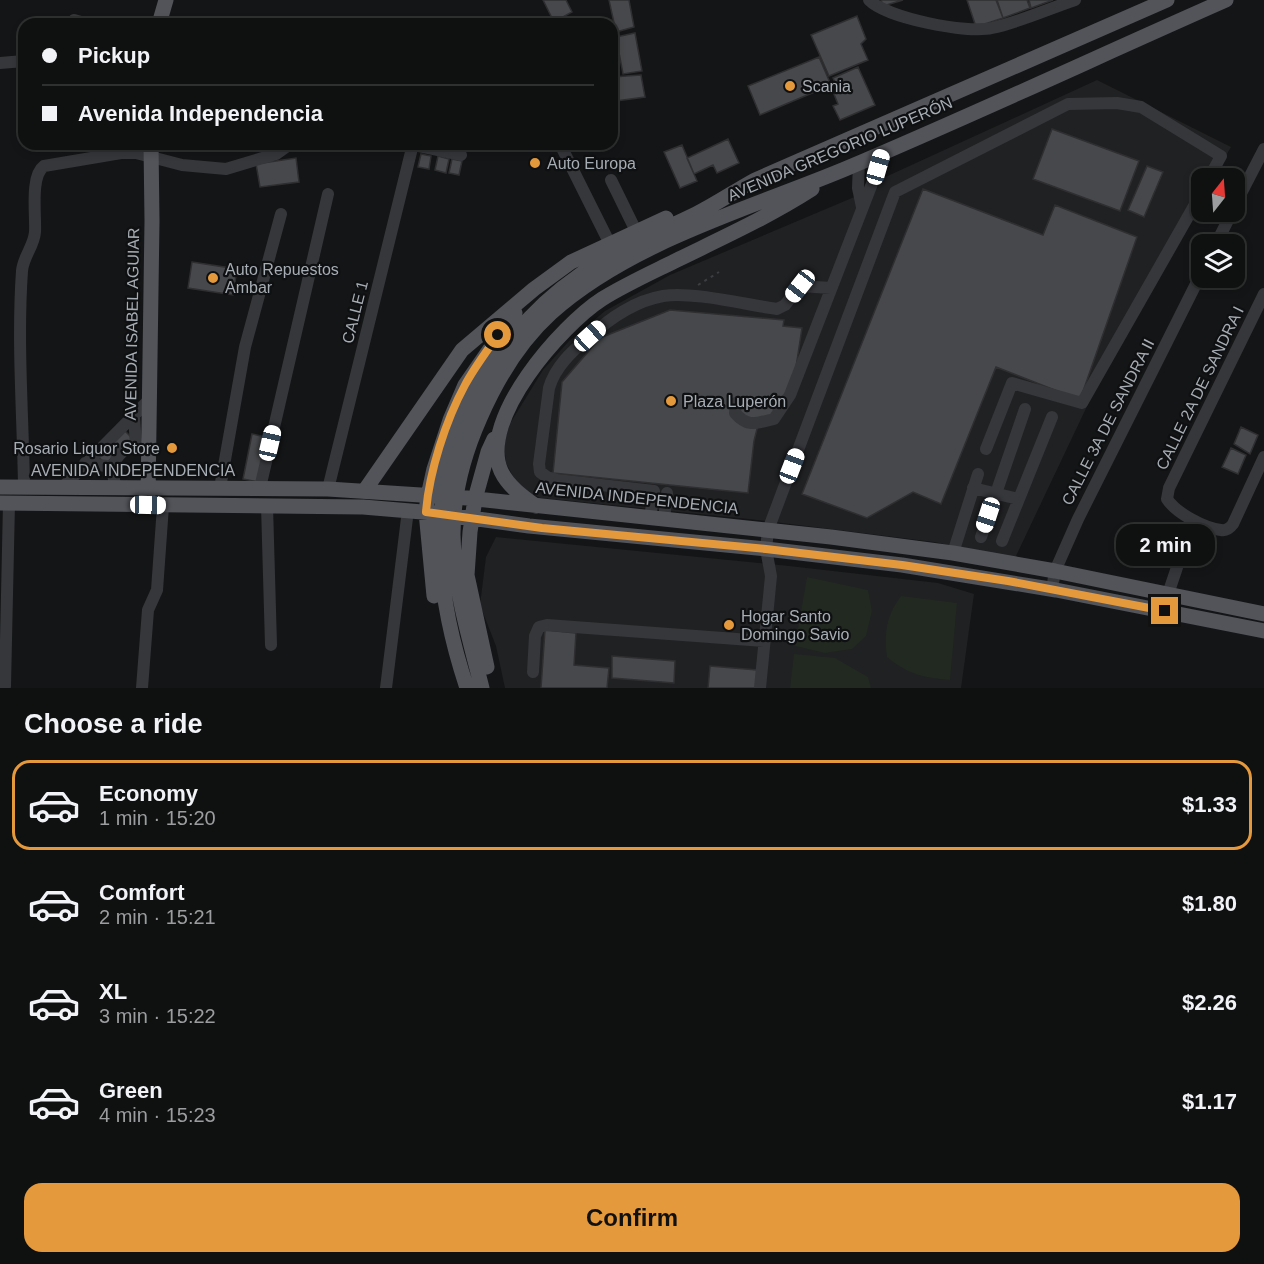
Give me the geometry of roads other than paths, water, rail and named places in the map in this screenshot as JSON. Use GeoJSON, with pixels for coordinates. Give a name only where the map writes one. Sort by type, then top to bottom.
{"type":"FeatureCollection","features":[{"type":"Feature","properties":{"kind":"main road"},"geometry":{"type":"LineString","coordinates":[[161,18],[166,0]]}},
{"type":"Feature","properties":{"kind":"main road","name":"AVENIDA GREGORIO LUPERÓN"},"geometry":{"type":"LineString","coordinates":[[466,688],[450,631],[440,558],[447,480],[467,414],[488,371],[527,320],[548,299],[601,261],[699,212],[755,180],[1167,0]]}},
{"type":"Feature","properties":{"kind":"main road","name":"AVENIDA GREGORIO LUPERÓN"},"geometry":{"type":"LineString","coordinates":[[482,688],[460,603],[454,557],[455,514],[464,460],[488,400],[507,366],[549,315],[575,293],[609,270],[681,235],[852,166],[1226,0]]}},
{"type":"Feature","properties":{"kind":"main road","name":"AVENIDA ISABEL AGUIAR"},"geometry":{"type":"LineString","coordinates":[[151,150],[149,400],[142,448],[147,487],[155,505]]}},
{"type":"Feature","properties":{"kind":"main road"},"geometry":{"type":"LineString","coordinates":[[492,688],[467,575],[472,518],[488,452],[502,420],[523,383],[540,359],[568,328],[601,300],[775,212],[852,166]]}},
{"type":"Feature","properties":{"kind":"main road"},"geometry":{"type":"LineString","coordinates":[[364,490],[462,350],[534,289],[571,261],[755,180]]}},
{"type":"Feature","properties":{"kind":"main road"},"geometry":{"type":"LineString","coordinates":[[466,688],[448,656],[438,621],[430,564],[426,512],[428,496],[450,420],[465,385],[498,335],[534,289]]}},
{"type":"Feature","properties":{"kind":"main road"},"geometry":{"type":"LineString","coordinates":[[502,420],[497,454],[501,471],[510,485],[536,506]]}},
{"type":"Feature","properties":{"kind":"main road","name":"AVENIDA INDEPENDENCIA"},"geometry":{"type":"LineString","coordinates":[[0,487],[328,489],[475,499],[768,530],[953,553],[1056,571],[1264,614]]}},
{"type":"Feature","properties":{"kind":"main road","name":"AVENIDA INDEPENDENCIA"},"geometry":{"type":"LineString","coordinates":[[4,503],[363,507],[408,510],[537,527],[766,549],[902,565],[1052,589],[1264,631]]}},
{"type":"Feature","properties":{"kind":"street"},"geometry":{"type":"LineString","coordinates":[[869,0],[876,7],[911,19],[967,29],[991,28],[1075,0]]}},
{"type":"Feature","properties":{"kind":"street"},"geometry":{"type":"LineString","coordinates":[[0,63],[18,62]]}},
{"type":"Feature","properties":{"kind":"street"},"geometry":{"type":"LineString","coordinates":[[760,688],[771,576],[766,549],[768,530],[895,192],[1068,104],[1117,103],[1141,107],[1221,156],[1214,168]]}},
{"type":"Feature","properties":{"kind":"street"},"geometry":{"type":"LineString","coordinates":[[1245,186],[1264,149]]}},
{"type":"Feature","properties":{"kind":"street"},"geometry":{"type":"LineString","coordinates":[[24,487],[22,268],[35,235],[36,174],[44,166],[151,150],[182,165],[226,169],[276,154],[282,150]]}},
{"type":"Feature","properties":{"kind":"street","name":"CALLE 1"},"geometry":{"type":"LineString","coordinates":[[328,489],[412,150]]}},
{"type":"Feature","properties":{"kind":"street"},"geometry":{"type":"LineString","coordinates":[[439,150],[461,155]]}},
{"type":"Feature","properties":{"kind":"street"},"geometry":{"type":"LineString","coordinates":[[563,150],[610,243]]}},
{"type":"Feature","properties":{"kind":"street"},"geometry":{"type":"LineString","coordinates":[[736,403],[735,413],[752,424],[774,419],[790,394],[873,181],[881,153]]}},
{"type":"Feature","properties":{"kind":"street"},"geometry":{"type":"LineString","coordinates":[[852,166],[862,207]]}},
{"type":"Feature","properties":{"kind":"street"},"geometry":{"type":"LineString","coordinates":[[611,180],[636,231]]}},
{"type":"Feature","properties":{"kind":"street"},"geometry":{"type":"LineString","coordinates":[[260,488],[328,194]]}},
{"type":"Feature","properties":{"kind":"street"},"geometry":{"type":"LineString","coordinates":[[986,448],[1012,383],[1082,403],[1191,211]]}},
{"type":"Feature","properties":{"kind":"street"},"geometry":{"type":"LineString","coordinates":[[220,488],[244,347],[281,214]]}},
{"type":"Feature","properties":{"kind":"street"},"geometry":{"type":"LineString","coordinates":[[657,518],[654,491],[557,480],[540,472],[539,464],[549,388],[552,378],[560,367],[577,347],[620,312],[662,296],[681,295],[777,309],[785,304],[800,286],[831,288]]}},
{"type":"Feature","properties":{"kind":"street","name":"CALLE 3A DE SANDRA II"},"geometry":{"type":"LineString","coordinates":[[1052,589],[1056,571],[1078,519],[1194,288]]}},
{"type":"Feature","properties":{"kind":"street","name":"CALLE 2A DE SANDRA I"},"geometry":{"type":"LineString","coordinates":[[1264,294],[1169,488],[1167,499],[1173,507],[1193,520],[1221,530],[1228,529],[1233,524],[1264,457]]}},
{"type":"Feature","properties":{"kind":"street"},"geometry":{"type":"LineString","coordinates":[[62,488],[149,400]]}},
{"type":"Feature","properties":{"kind":"street"},"geometry":{"type":"LineString","coordinates":[[981,537],[1025,409]]}},
{"type":"Feature","properties":{"kind":"street"},"geometry":{"type":"LineString","coordinates":[[116,487],[112,473],[119,455],[124,451],[142,448],[134,415]]}},
{"type":"Feature","properties":{"kind":"street"},"geometry":{"type":"LineString","coordinates":[[1002,541],[1052,417]]}},
{"type":"Feature","properties":{"kind":"street"},"geometry":{"type":"LineString","coordinates":[[85,463],[113,467]]}},
{"type":"Feature","properties":{"kind":"street"},"geometry":{"type":"LineString","coordinates":[[953,553],[978,474]]}},
{"type":"Feature","properties":{"kind":"street"},"geometry":{"type":"LineString","coordinates":[[973,488],[1018,500]]}},
{"type":"Feature","properties":{"kind":"street"},"geometry":{"type":"LineString","coordinates":[[657,518],[667,492]]}},
{"type":"Feature","properties":{"kind":"street"},"geometry":{"type":"LineString","coordinates":[[4,503],[5,686]]}},
{"type":"Feature","properties":{"kind":"street"},"geometry":{"type":"LineString","coordinates":[[142,688],[148,610],[157,590],[155,505]]}},
{"type":"Feature","properties":{"kind":"street"},"geometry":{"type":"LineString","coordinates":[[267,506],[271,645]]}},
{"type":"Feature","properties":{"kind":"street"},"geometry":{"type":"LineString","coordinates":[[386,688],[408,510]]}},
{"type":"Feature","properties":{"kind":"street"},"geometry":{"type":"LineString","coordinates":[[1165,611],[1168,594],[1193,520]]}},
{"type":"Feature","properties":{"kind":"street"},"geometry":{"type":"LineString","coordinates":[[533,672],[535,636],[539,627],[546,625],[764,641]]}},
{"type":"Feature","properties":{"kind":"place","name":"Scania"},"geometry":{"type":"Point","coordinates":[790,86]}},
{"type":"Feature","properties":{"kind":"place","name":"Auto Europa"},"geometry":{"type":"Point","coordinates":[535,163]}},
{"type":"Feature","properties":{"kind":"place","name":"Auto Repuestos Ambar"},"geometry":{"type":"Point","coordinates":[213,278]}},
{"type":"Feature","properties":{"kind":"place","name":"Plaza Luperón"},"geometry":{"type":"Point","coordinates":[671,401]}},
{"type":"Feature","properties":{"kind":"place","name":"Rosario Liquor Store"},"geometry":{"type":"Point","coordinates":[172,448]}},
{"type":"Feature","properties":{"kind":"place","name":"Hogar Santo Domingo Savio"},"geometry":{"type":"Point","coordinates":[729,625]}}]}
